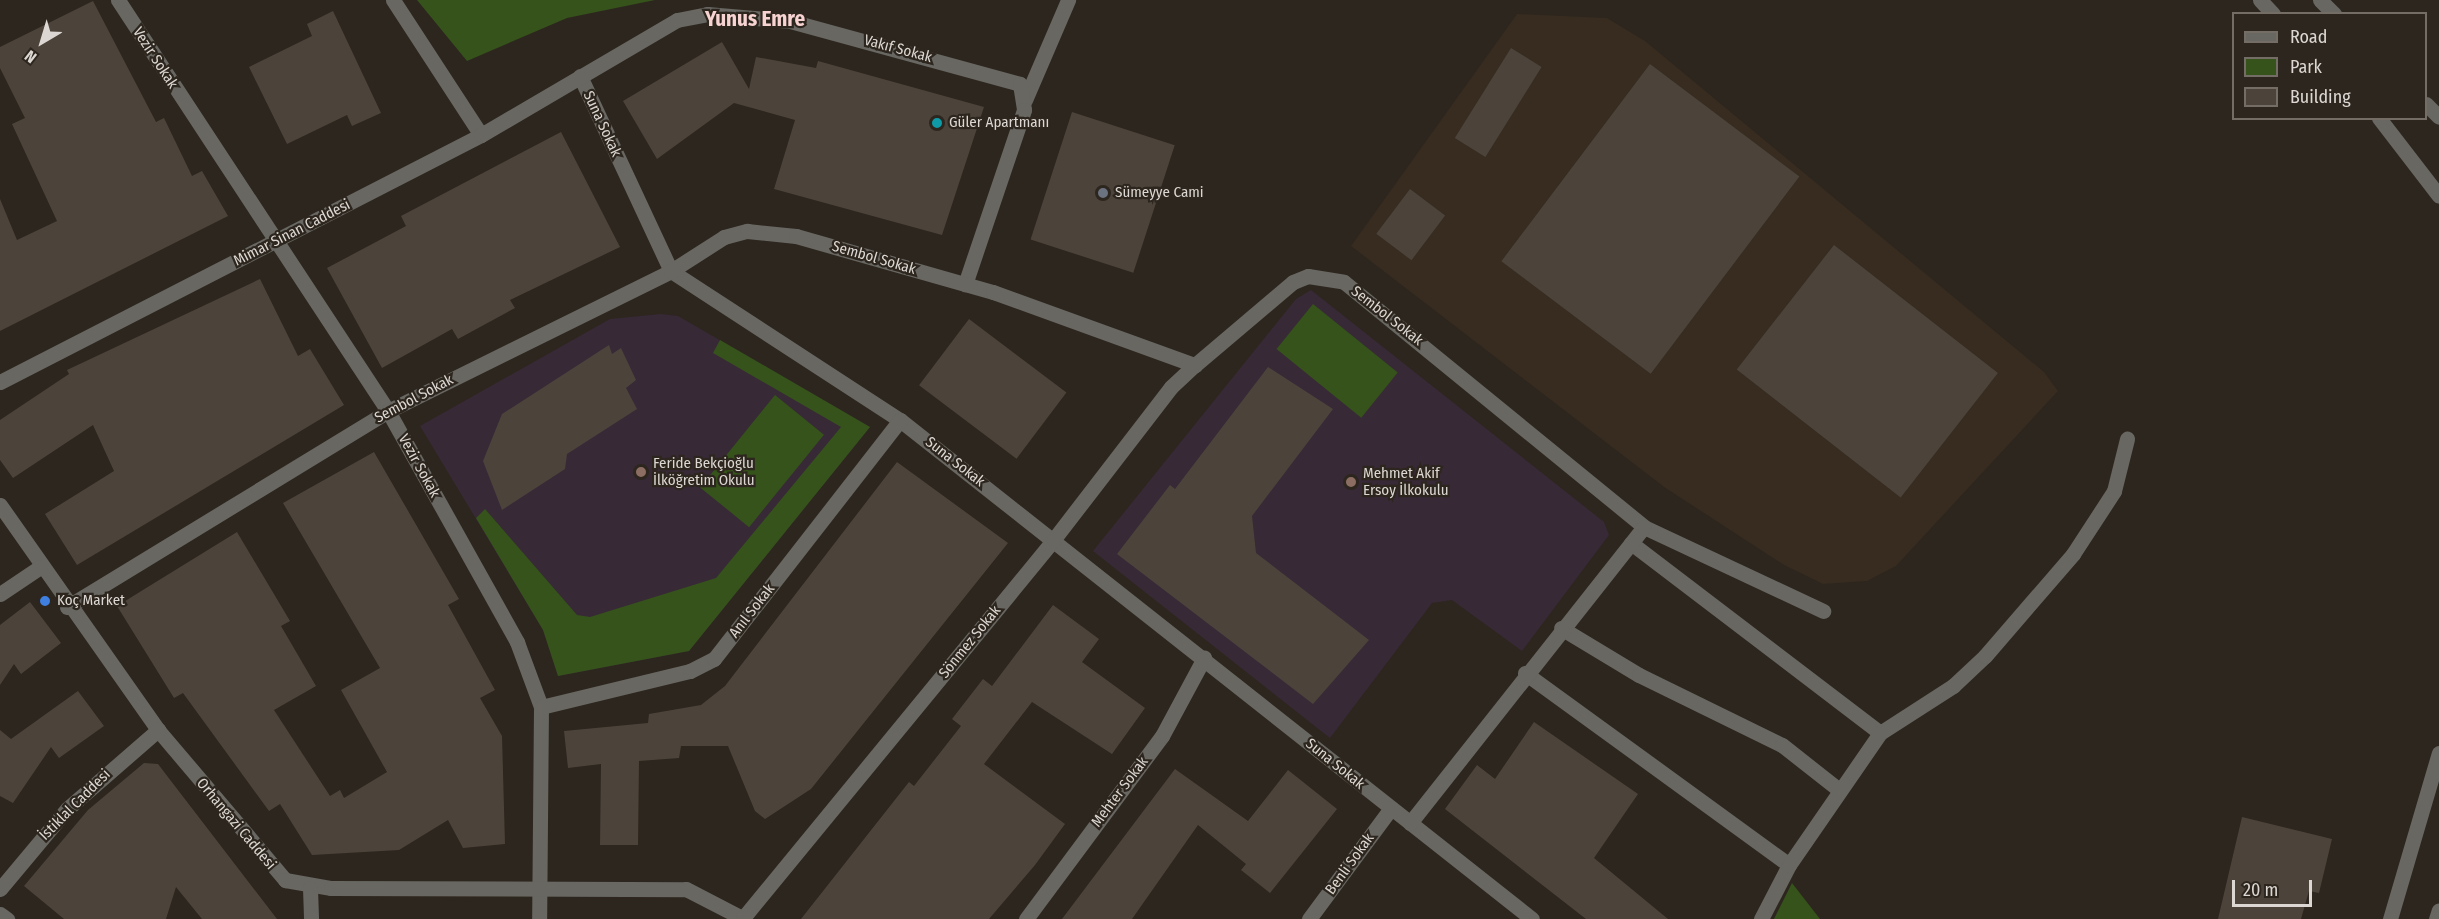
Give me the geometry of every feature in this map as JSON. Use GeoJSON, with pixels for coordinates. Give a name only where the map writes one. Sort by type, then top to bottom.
{"type":"FeatureCollection","features":[{"type":"Feature","properties":{"kind":"street","name":"Vezir Sokak"},"geometry":{"type":"LineString","coordinates":[[118,0],[274,243],[388,411],[517,642],[541,706],[538,919]]}},
{"type":"Feature","properties":{"kind":"street"},"geometry":{"type":"LineString","coordinates":[[393,0],[482,135]]}},
{"type":"Feature","properties":{"kind":"street"},"geometry":{"type":"LineString","coordinates":[[965,284],[1025,100],[1068,0]]}},
{"type":"Feature","properties":{"kind":"street"},"geometry":{"type":"LineString","coordinates":[[2260,0],[2271,12]]}},
{"type":"Feature","properties":{"kind":"street"},"geometry":{"type":"LineString","coordinates":[[2320,0],[2332,12]]}},
{"type":"Feature","properties":{"kind":"street","name":"Vakıf Sokak"},"geometry":{"type":"LineString","coordinates":[[580,76],[678,20],[710,7],[790,21],[1013,79],[1025,100]]}},
{"type":"Feature","properties":{"kind":"street","name":"Mimar Sinan Caddesi"},"geometry":{"type":"LineString","coordinates":[[0,382],[482,135],[580,76]]}},
{"type":"Feature","properties":{"kind":"street","name":"Suna Sokak"},"geometry":{"type":"LineString","coordinates":[[580,76],[671,271],[900,420],[1054,539],[1532,919]]}},
{"type":"Feature","properties":{"kind":"street"},"geometry":{"type":"LineString","coordinates":[[2427,105],[2439,117]]}},
{"type":"Feature","properties":{"kind":"street"},"geometry":{"type":"LineString","coordinates":[[2381,120],[2439,196]]}},
{"type":"Feature","properties":{"kind":"street","name":"Sembol Sokak"},"geometry":{"type":"LineString","coordinates":[[67,607],[388,411],[671,271],[724,237],[747,231],[796,236],[965,284],[1195,365],[1293,282],[1308,276],[1344,282],[1644,527],[1823,611]]}},
{"type":"Feature","properties":{"kind":"street","name":"Sönmez Sokak"},"geometry":{"type":"LineString","coordinates":[[744,919],[1054,539],[1171,387],[1195,365]]}},
{"type":"Feature","properties":{"kind":"street","name":"Anıl Sokak"},"geometry":{"type":"LineString","coordinates":[[541,706],[690,671],[714,659],[900,420]]}},
{"type":"Feature","properties":{"kind":"street"},"geometry":{"type":"LineString","coordinates":[[1761,919],[1789,865],[1838,789],[1880,733],[1953,686],[2026,612],[2114,491],[2127,439]]}},
{"type":"Feature","properties":{"kind":"street","name":"Orhangazi Caddesi"},"geometry":{"type":"LineString","coordinates":[[0,505],[67,607],[159,730],[273,870],[310,888],[686,889],[744,919]]}},
{"type":"Feature","properties":{"kind":"street"},"geometry":{"type":"LineString","coordinates":[[1410,823],[1525,673],[1644,527]]}},
{"type":"Feature","properties":{"kind":"street"},"geometry":{"type":"LineString","coordinates":[[1631,543],[1880,733]]}},
{"type":"Feature","properties":{"kind":"street"},"geometry":{"type":"LineString","coordinates":[[0,594],[40,567]]}},
{"type":"Feature","properties":{"kind":"street"},"geometry":{"type":"LineString","coordinates":[[1561,628],[1639,675],[1782,745],[1838,789]]}},
{"type":"Feature","properties":{"kind":"street","name":"Mehter Sokak"},"geometry":{"type":"LineString","coordinates":[[1026,919],[1162,736],[1204,658]]}},
{"type":"Feature","properties":{"kind":"street"},"geometry":{"type":"LineString","coordinates":[[1525,673],[1789,865]]}},
{"type":"Feature","properties":{"kind":"street","name":"İstiklal Caddesi"},"geometry":{"type":"LineString","coordinates":[[0,890],[67,809],[159,730]]}},
{"type":"Feature","properties":{"kind":"street"},"geometry":{"type":"LineString","coordinates":[[2390,919],[2439,753]]}},
{"type":"Feature","properties":{"kind":"street","name":"Benli Sokak"},"geometry":{"type":"LineString","coordinates":[[1309,919],[1391,808]]}},
{"type":"Feature","properties":{"kind":"street"},"geometry":{"type":"LineString","coordinates":[[310,888],[311,919]]}},
{"type":"Feature","properties":{"kind":"street"},"geometry":{"type":"LineString","coordinates":[[2436,919],[2439,909]]}},
{"type":"Feature","properties":{"kind":"street"},"geometry":{"type":"LineString","coordinates":[[0,914],[7,919]]}},
{"type":"Feature","properties":{"kind":"shaded area"},"geometry":{"type":"Polygon","coordinates":[[[1517,14],[1607,18],[1645,41],[2044,372],[2058,391],[1896,566],[1867,581],[1823,584],[1784,565],[1664,487],[1351,246],[1517,14]]]}},
{"type":"Feature","properties":{"kind":"shaded area","name":"Mehmet Akif Ersoy İlkokulu"},"geometry":{"type":"Polygon","coordinates":[[[1311,290],[1604,522],[1609,535],[1522,651],[1452,600],[1432,603],[1330,738],[1093,551],[1296,299],[1311,290]]]}},
{"type":"Feature","properties":{"kind":"shaded area","name":"Feride Bekçioğlu İlköğretim Okulu"},"geometry":{"type":"Polygon","coordinates":[[[661,314],[678,316],[870,427],[689,651],[558,676],[543,630],[420,426],[610,319],[661,314]]]}},
{"type":"Feature","properties":{"kind":"green space"},"geometry":{"type":"Polygon","coordinates":[[[417,0],[655,0],[567,18],[467,61],[417,0]]]}},
{"type":"Feature","properties":{"kind":"green space"},"geometry":{"type":"Polygon","coordinates":[[[1313,304],[1398,373],[1361,418],[1276,349],[1313,304]]]}},
{"type":"Feature","properties":{"kind":"green space"},"geometry":{"type":"Polygon","coordinates":[[[720,340],[870,427],[689,651],[558,676],[543,630],[476,518],[485,509],[577,615],[590,617],[716,578],[841,427],[713,353],[720,340]]]}},
{"type":"Feature","properties":{"kind":"green space"},"geometry":{"type":"Polygon","coordinates":[[[775,395],[824,435],[749,527],[700,487],[775,395]]]}},
{"type":"Feature","properties":{"kind":"green space"},"geometry":{"type":"Polygon","coordinates":[[[1792,883],[1820,919],[1774,919],[1792,883]]]}},
{"type":"Feature","properties":{"kind":"building"},"geometry":{"type":"Polygon","coordinates":[[[93,1],[156,122],[164,118],[192,176],[202,171],[228,216],[0,331],[0,199],[17,240],[57,221],[12,124],[25,118],[0,68],[0,47],[93,1]]]}},
{"type":"Feature","properties":{"kind":"building"},"geometry":{"type":"Polygon","coordinates":[[[333,11],[381,113],[352,126],[347,115],[287,144],[249,67],[312,36],[307,24],[333,11]]]}},
{"type":"Feature","properties":{"kind":"building"},"geometry":{"type":"Polygon","coordinates":[[[722,42],[749,89],[756,57],[816,68],[818,61],[984,107],[942,235],[774,189],[795,120],[734,103],[657,159],[623,101],[722,42]]]}},
{"type":"Feature","properties":{"kind":"building"},"geometry":{"type":"Polygon","coordinates":[[[1511,48],[1542,67],[1485,157],[1455,138],[1511,48]]]}},
{"type":"Feature","properties":{"kind":"building"},"geometry":{"type":"Polygon","coordinates":[[[1650,64],[1799,177],[1651,374],[1501,261],[1650,64]]]}},
{"type":"Feature","properties":{"kind":"building","name":"Sümeyye Cami"},"geometry":{"type":"Polygon","coordinates":[[[1072,112],[1175,145],[1133,273],[1031,239],[1072,112]]]}},
{"type":"Feature","properties":{"kind":"building"},"geometry":{"type":"Polygon","coordinates":[[[561,132],[620,247],[510,300],[515,308],[458,339],[452,329],[382,368],[327,268],[406,226],[401,216],[561,132]]]}},
{"type":"Feature","properties":{"kind":"building"},"geometry":{"type":"Polygon","coordinates":[[[1410,189],[1445,215],[1411,260],[1376,234],[1410,189]]]}},
{"type":"Feature","properties":{"kind":"building"},"geometry":{"type":"Polygon","coordinates":[[[1834,245],[1998,373],[1901,498],[1737,370],[1834,245]]]}},
{"type":"Feature","properties":{"kind":"building"},"geometry":{"type":"Polygon","coordinates":[[[260,279],[298,356],[310,349],[344,405],[77,565],[45,514],[114,471],[93,425],[13,478],[0,460],[0,420],[69,374],[67,370],[260,279]]]}},
{"type":"Feature","properties":{"kind":"building"},"geometry":{"type":"Polygon","coordinates":[[[969,319],[1066,392],[1016,459],[919,385],[969,319]]]}},
{"type":"Feature","properties":{"kind":"building"},"geometry":{"type":"Polygon","coordinates":[[[609,345],[612,354],[621,348],[636,380],[626,388],[637,409],[567,454],[565,469],[502,510],[483,461],[502,414],[609,345]]]}},
{"type":"Feature","properties":{"kind":"building"},"geometry":{"type":"Polygon","coordinates":[[[1268,367],[1333,409],[1252,516],[1256,553],[1369,640],[1313,704],[1117,554],[1170,485],[1175,489],[1268,367]]]}},
{"type":"Feature","properties":{"kind":"building"},"geometry":{"type":"Polygon","coordinates":[[[374,452],[459,599],[448,605],[495,690],[480,698],[502,736],[505,844],[463,848],[448,820],[399,850],[312,855],[280,804],[269,811],[183,693],[174,698],[117,606],[237,532],[290,621],[281,626],[316,686],[274,710],[330,796],[340,790],[344,798],[387,772],[341,690],[380,668],[283,503],[374,452]]]}},
{"type":"Feature","properties":{"kind":"building"},"geometry":{"type":"Polygon","coordinates":[[[897,462],[1008,543],[811,789],[765,819],[755,811],[728,746],[681,746],[679,758],[639,761],[638,845],[600,845],[601,764],[568,768],[564,731],[648,723],[649,714],[701,705],[725,686],[897,462]]]}},
{"type":"Feature","properties":{"kind":"building"},"geometry":{"type":"Polygon","coordinates":[[[30,602],[61,643],[21,674],[14,664],[0,685],[0,625],[30,602]]]}},
{"type":"Feature","properties":{"kind":"building"},"geometry":{"type":"Polygon","coordinates":[[[1053,605],[1099,639],[1082,662],[1145,708],[1112,754],[1032,702],[984,764],[1065,824],[1035,865],[989,919],[801,919],[909,782],[914,786],[961,726],[952,719],[983,679],[992,686],[1053,605]]]}},
{"type":"Feature","properties":{"kind":"building"},"geometry":{"type":"Polygon","coordinates":[[[78,691],[104,726],[59,758],[51,747],[13,803],[0,796],[0,730],[11,739],[78,691]]]}},
{"type":"Feature","properties":{"kind":"building"},"geometry":{"type":"Polygon","coordinates":[[[1534,722],[1638,794],[1594,858],[1668,919],[1586,919],[1445,809],[1477,765],[1495,779],[1534,722]]]}},
{"type":"Feature","properties":{"kind":"building"},"geometry":{"type":"Polygon","coordinates":[[[144,763],[158,764],[277,919],[202,919],[176,887],[166,919],[64,919],[24,886],[88,810],[144,763]]]}},
{"type":"Feature","properties":{"kind":"building"},"geometry":{"type":"Polygon","coordinates":[[[1175,769],[1248,821],[1288,770],[1337,809],[1270,893],[1241,870],[1246,864],[1198,825],[1132,919],[1062,919],[1175,769]]]}},
{"type":"Feature","properties":{"kind":"building"},"geometry":{"type":"Polygon","coordinates":[[[2242,817],[2332,839],[2319,893],[2309,891],[2301,919],[2218,919],[2242,817]]]}},
{"type":"Feature","properties":{"kind":"place","name":"Güler Apartmanı"},"geometry":{"type":"Point","coordinates":[937,123]}},
{"type":"Feature","properties":{"kind":"place","name":"Sümeyye Cami"},"geometry":{"type":"Point","coordinates":[1103,193]}},
{"type":"Feature","properties":{"kind":"place","name":"Feride Bekçioğlu İlköğretim Okulu"},"geometry":{"type":"Point","coordinates":[641,472]}},
{"type":"Feature","properties":{"kind":"place","name":"Mehmet Akif Ersoy İlkokulu"},"geometry":{"type":"Point","coordinates":[1351,482]}},
{"type":"Feature","properties":{"kind":"place","name":"Koç Market"},"geometry":{"type":"Point","coordinates":[45,601]}},
{"type":"Feature","properties":{"kind":"district","name":"Yunus Emre"},"geometry":{"type":"Point","coordinates":[755,19]}}]}
